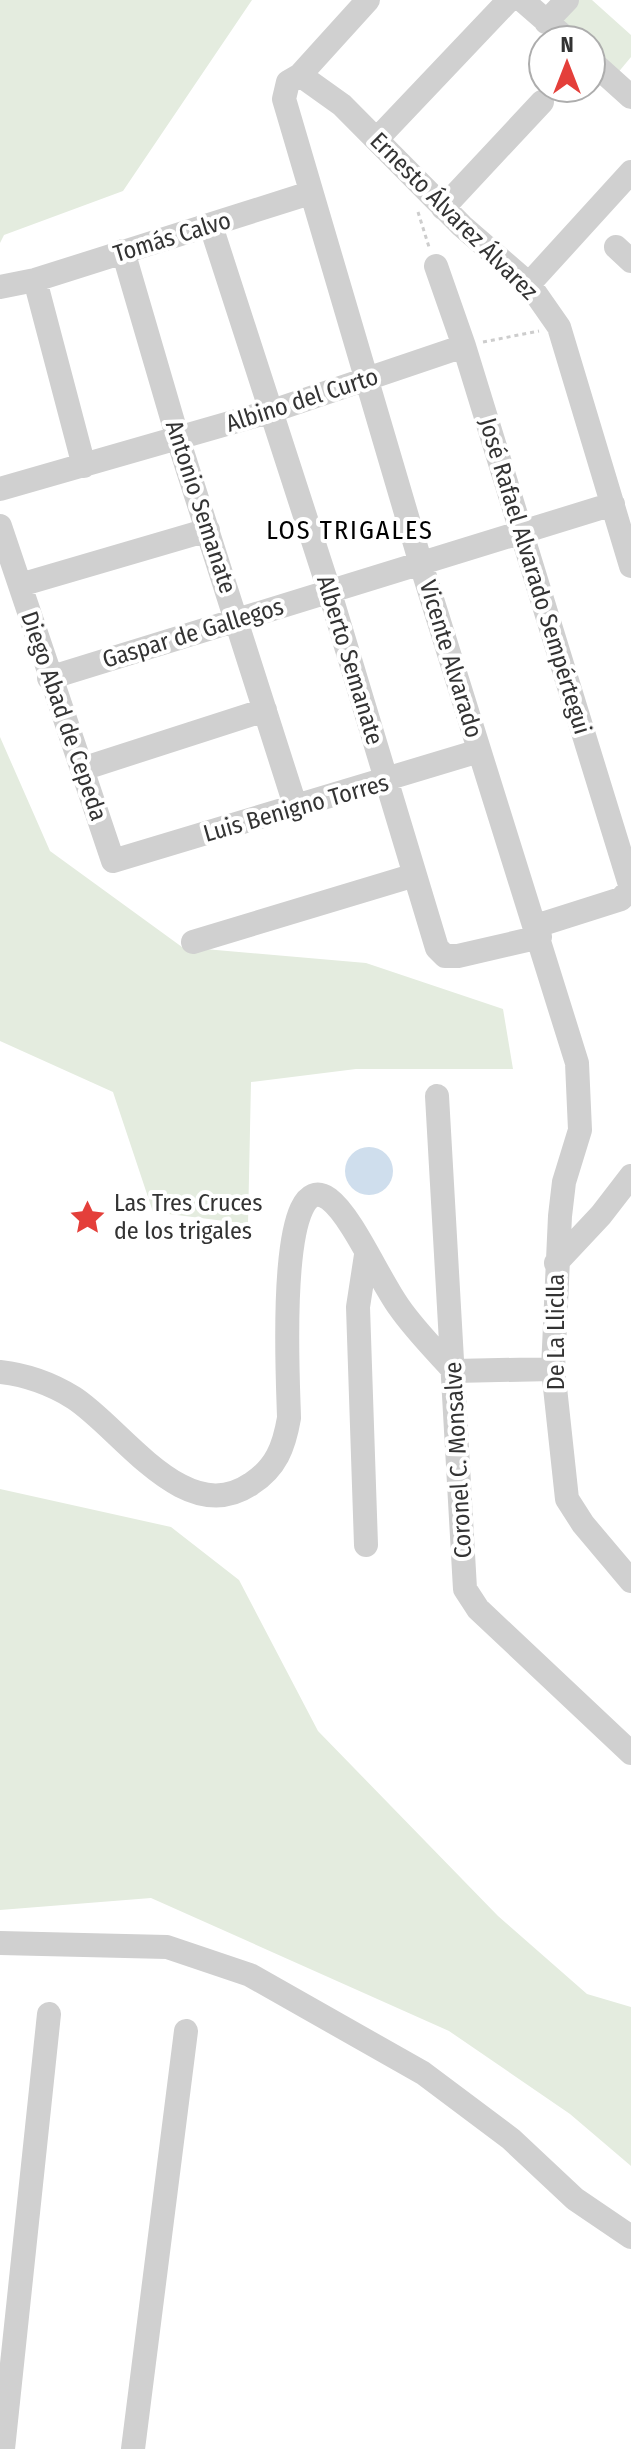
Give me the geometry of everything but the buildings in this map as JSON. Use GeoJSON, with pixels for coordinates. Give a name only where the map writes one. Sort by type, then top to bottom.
{"type":"FeatureCollection","features":[{"type":"Feature","properties":{"kind":"street","name":"Vicente Alvarado"},"geometry":{"type":"LineString","coordinates":[[368,0],[300,75],[288,82],[284,99],[421,564],[577,1063]]}},
{"type":"Feature","properties":{"kind":"street"},"geometry":{"type":"LineString","coordinates":[[377,139],[509,0]]}},
{"type":"Feature","properties":{"kind":"street"},"geometry":{"type":"LineString","coordinates":[[522,0],[548,24]]}},
{"type":"Feature","properties":{"kind":"street"},"geometry":{"type":"LineString","coordinates":[[546,22],[567,0]]}},
{"type":"Feature","properties":{"kind":"street","name":"Ernesto Álvarez Álvarez"},"geometry":{"type":"LineString","coordinates":[[300,75],[342,105],[377,139],[435,214],[529,284],[559,327],[631,566]]}},
{"type":"Feature","properties":{"kind":"street"},"geometry":{"type":"LineString","coordinates":[[607,75],[631,97]]}},
{"type":"Feature","properties":{"kind":"street"},"geometry":{"type":"LineString","coordinates":[[435,214],[540,104]]}},
{"type":"Feature","properties":{"kind":"street"},"geometry":{"type":"LineString","coordinates":[[529,284],[631,172]]}},
{"type":"Feature","properties":{"kind":"street","name":"Tomás Calvo"},"geometry":{"type":"LineString","coordinates":[[0,287],[35,280],[310,193]]}},
{"type":"Feature","properties":{"kind":"street","name":"Alberto Semanate"},"geometry":{"type":"LineString","coordinates":[[211,226],[329,590],[437,948],[445,956],[538,932]]}},
{"type":"Feature","properties":{"kind":"street","name":"Antonio Semanate"},"geometry":{"type":"LineString","coordinates":[[123,251],[178,439],[296,808]]}},
{"type":"Feature","properties":{"kind":"street","name":"José Rafael Alvarado Sempértegui"},"geometry":{"type":"LineString","coordinates":[[436,266],[464,346],[631,888]]}},
{"type":"Feature","properties":{"kind":"street"},"geometry":{"type":"LineString","coordinates":[[35,280],[84,466]]}},
{"type":"Feature","properties":{"kind":"street","name":"Albino del Curto"},"geometry":{"type":"LineString","coordinates":[[0,489],[272,411],[464,346]]}},
{"type":"Feature","properties":{"kind":"street","name":"Gaspar de Gallegos"},"geometry":{"type":"LineString","coordinates":[[49,678],[613,504]]}},
{"type":"Feature","properties":{"kind":"street","name":"Diego Abad de Cepeda"},"geometry":{"type":"LineString","coordinates":[[0,526],[113,861]]}},
{"type":"Feature","properties":{"kind":"street"},"geometry":{"type":"LineString","coordinates":[[20,585],[208,530]]}},
{"type":"Feature","properties":{"kind":"street"},"geometry":{"type":"LineString","coordinates":[[82,769],[265,710]]}},
{"type":"Feature","properties":{"kind":"street","name":"Luis Benigno Torres"},"geometry":{"type":"LineString","coordinates":[[113,861],[386,782],[479,751]]}},
{"type":"Feature","properties":{"kind":"street"},"geometry":{"type":"LineString","coordinates":[[193,942],[415,875]]}},
{"type":"Feature","properties":{"kind":"street"},"geometry":{"type":"LineString","coordinates":[[538,932],[621,899],[631,888]]}},
{"type":"Feature","properties":{"kind":"street","name":"De La Lliclla"},"geometry":{"type":"LineString","coordinates":[[577,1063],[580,1130],[564,1182],[556,1263],[553,1369],[567,1499],[583,1524],[631,1581]]}},
{"type":"Feature","properties":{"kind":"street","name":"Coronel C. Monsalve"},"geometry":{"type":"LineString","coordinates":[[437,1096],[465,1589],[478,1609],[631,1753]]}},
{"type":"Feature","properties":{"kind":"street"},"geometry":{"type":"LineString","coordinates":[[556,1263],[601,1215],[631,1176]]}},
{"type":"Feature","properties":{"kind":"street"},"geometry":{"type":"LineString","coordinates":[[0,1372],[29,1375],[76,1399],[165,1479],[205,1495],[240,1492],[275,1463],[285,1443],[289,1418],[289,1253],[295,1222],[311,1199],[329,1200],[394,1299],[454,1371],[553,1369]]}},
{"type":"Feature","properties":{"kind":"street"},"geometry":{"type":"LineString","coordinates":[[366,1255],[358,1307],[366,1545]]}},
{"type":"Feature","properties":{"kind":"street"},"geometry":{"type":"LineString","coordinates":[[358,1307],[372,1296],[394,1299]]}},
{"type":"Feature","properties":{"kind":"street"},"geometry":{"type":"LineString","coordinates":[[0,1943],[167,1947],[250,1975],[423,2073],[511,2139],[575,2199],[631,2237]]}},
{"type":"Feature","properties":{"kind":"street"},"geometry":{"type":"LineString","coordinates":[[3,2449],[49,2014]]}},
{"type":"Feature","properties":{"kind":"street"},"geometry":{"type":"LineString","coordinates":[[133,2449],[186,2031]]}},
{"type":"Feature","properties":{"kind":"path"},"geometry":{"type":"LineString","coordinates":[[435,214],[418,211],[436,266]]}},
{"type":"Feature","properties":{"kind":"path"},"geometry":{"type":"LineString","coordinates":[[464,346],[559,327]]}},
{"type":"Feature","properties":{"kind":"shaded area"},"geometry":{"type":"Polygon","coordinates":[[[0,0],[252,0],[123,191],[4,235],[0,243],[0,0]]]}},
{"type":"Feature","properties":{"kind":"shaded area"},"geometry":{"type":"Polygon","coordinates":[[[578,0],[592,0],[631,35],[631,57],[616,75],[607,67],[607,24],[557,23],[578,0]]]}},
{"type":"Feature","properties":{"kind":"shaded area"},"geometry":{"type":"Polygon","coordinates":[[[0,737],[50,851],[182,947],[366,963],[503,1009],[513,1069],[356,1069],[251,1082],[248,1224],[153,1212],[113,1092],[0,1041],[0,737]]]}},
{"type":"Feature","properties":{"kind":"shaded area"},"geometry":{"type":"Polygon","coordinates":[[[0,1489],[171,1527],[239,1580],[318,1731],[498,1916],[587,1994],[631,2007],[631,2166],[570,2114],[449,2031],[151,1898],[0,1910],[0,1489]]]}},
{"type":"Feature","properties":{"kind":"water"},"geometry":{"type":"Polygon","coordinates":[[[369,1147],[386,1154],[393,1171],[386,1188],[369,1195],[352,1188],[345,1171],[352,1154],[369,1147]]]}},
{"type":"Feature","properties":{"kind":"place","name":"Las Tres Cruces de los trigales"},"geometry":{"type":"Point","coordinates":[88,1217]}},
{"type":"Feature","properties":{"kind":"district","name":"LOS TRIGALES"},"geometry":{"type":"Point","coordinates":[350,530]}}]}
